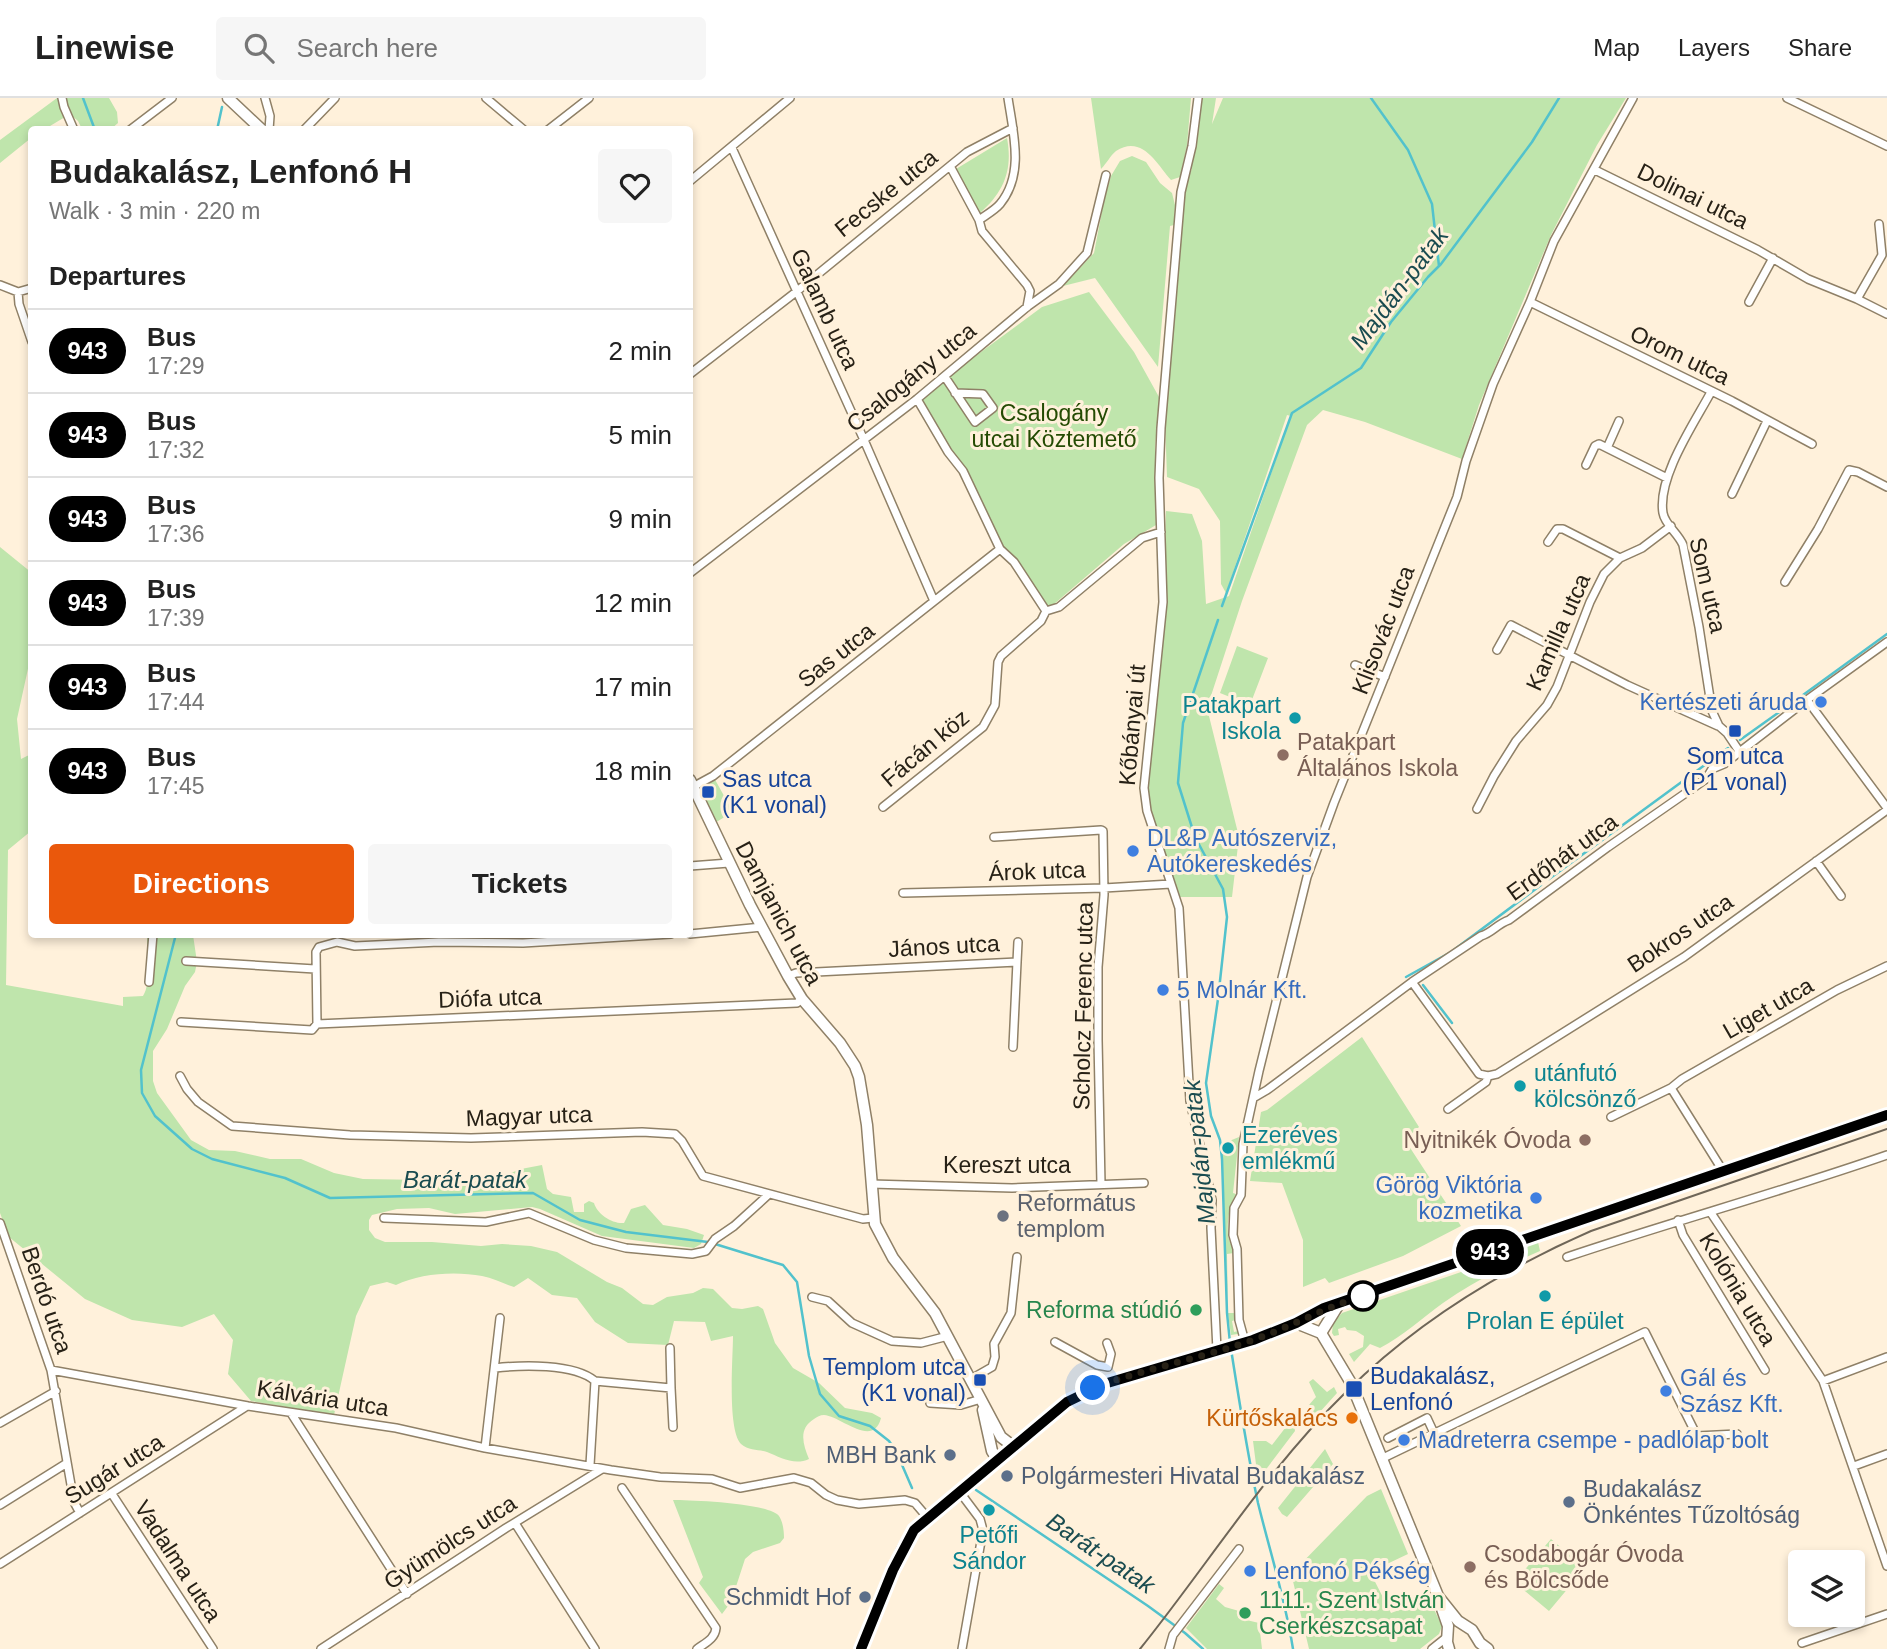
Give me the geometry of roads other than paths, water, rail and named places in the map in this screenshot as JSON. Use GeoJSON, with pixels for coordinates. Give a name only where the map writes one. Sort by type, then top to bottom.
{"type":"FeatureCollection","features":[{"type":"Feature","properties":{"kind":"main road"},"geometry":{"type":"LineString","coordinates":[[228,98],[258,126]]}},
{"type":"Feature","properties":{"kind":"main road","name":"Damjanich utca"},"geometry":{"type":"LineString","coordinates":[[693,789],[788,976],[802,999],[840,1043],[859,1077],[867,1125],[873,1218],[893,1258],[935,1313],[981,1399]]}},
{"type":"Feature","properties":{"kind":"main road"},"geometry":{"type":"LineString","coordinates":[[861,1649],[902,1550],[914,1530],[1067,1402],[1085,1391],[1242,1343],[1296,1323],[1324,1308],[1887,1115]]}},
{"type":"Feature","properties":{"kind":"main road"},"geometry":{"type":"LineString","coordinates":[[1320,1328],[1339,1304]]}},
{"type":"Feature","properties":{"kind":"main road"},"geometry":{"type":"LineString","coordinates":[[1315,1314],[1351,1383],[1438,1595],[1449,1649]]}},
{"type":"Feature","properties":{"kind":"main road"},"geometry":{"type":"LineString","coordinates":[[1296,1323],[1320,1328]]}},
{"type":"Feature","properties":{"kind":"main road"},"geometry":{"type":"LineString","coordinates":[[981,1399],[1001,1437],[1013,1447]]}},
{"type":"Feature","properties":{"kind":"main road"},"geometry":{"type":"LineString","coordinates":[[981,1399],[992,1451],[997,1459]]}},
{"type":"Feature","properties":{"kind":"main road"},"geometry":{"type":"LineString","coordinates":[[1438,1595],[1458,1621],[1488,1649]]}},
{"type":"Feature","properties":{"kind":"main road"},"geometry":{"type":"LineString","coordinates":[[1448,1634],[1455,1626],[1465,1625]]}},
{"type":"Feature","properties":{"kind":"main road"},"geometry":{"type":"LineString","coordinates":[[1473,1649],[1475,1636]]}},
{"type":"Feature","properties":{"kind":"street"},"geometry":{"type":"LineString","coordinates":[[62,98],[72,126]]}},
{"type":"Feature","properties":{"kind":"street"},"geometry":{"type":"LineString","coordinates":[[135,126],[173,98]]}},
{"type":"Feature","properties":{"kind":"street"},"geometry":{"type":"LineString","coordinates":[[265,98],[270,116],[269,126]]}},
{"type":"Feature","properties":{"kind":"street"},"geometry":{"type":"LineString","coordinates":[[308,126],[335,98]]}},
{"type":"Feature","properties":{"kind":"street"},"geometry":{"type":"LineString","coordinates":[[486,98],[519,126]]}},
{"type":"Feature","properties":{"kind":"street"},"geometry":{"type":"LineString","coordinates":[[553,126],[589,98]]}},
{"type":"Feature","properties":{"kind":"street"},"geometry":{"type":"LineString","coordinates":[[693,179],[790,98]]}},
{"type":"Feature","properties":{"kind":"street"},"geometry":{"type":"LineString","coordinates":[[979,220],[999,206],[1013,182],[1013,128],[1008,98]]}},
{"type":"Feature","properties":{"kind":"street","name":"Kőbányai út"},"geometry":{"type":"LineString","coordinates":[[1198,98],[1192,146],[1181,192],[1161,428],[1159,478],[1163,602],[1144,788],[1147,811],[1179,908],[1181,922],[1190,1101],[1212,1200],[1210,1228],[1220,1349]]}},
{"type":"Feature","properties":{"kind":"street","name":"Klisovác utca"},"geometry":{"type":"LineString","coordinates":[[1242,1343],[1238,1310],[1237,1249],[1233,1235],[1234,1210],[1241,1195],[1243,1144],[1307,877],[1457,497],[1466,461],[1493,384],[1554,241],[1633,98]]}},
{"type":"Feature","properties":{"kind":"street"},"geometry":{"type":"LineString","coordinates":[[1787,98],[1887,146]]}},
{"type":"Feature","properties":{"kind":"street","name":"Fecske utca"},"geometry":{"type":"LineString","coordinates":[[693,372],[796,292],[967,152],[1013,128]]}},
{"type":"Feature","properties":{"kind":"street","name":"Galamb utca"},"geometry":{"type":"LineString","coordinates":[[732,148],[934,601]]}},
{"type":"Feature","properties":{"kind":"street"},"geometry":{"type":"LineString","coordinates":[[950,166],[979,220],[982,231],[1027,285],[1030,291],[1027,307]]}},
{"type":"Feature","properties":{"kind":"street","name":"Dolinai utca"},"geometry":{"type":"LineString","coordinates":[[1595,170],[1773,258],[1808,279],[1887,314]]}},
{"type":"Feature","properties":{"kind":"street","name":"Csalogány utca"},"geometry":{"type":"LineString","coordinates":[[693,571],[918,399],[1027,307],[1059,284],[1087,253],[1106,175]]}},
{"type":"Feature","properties":{"kind":"street"},"geometry":{"type":"LineString","coordinates":[[1857,299],[1882,255],[1879,223]]}},
{"type":"Feature","properties":{"kind":"street"},"geometry":{"type":"LineString","coordinates":[[1749,302],[1773,258]]}},
{"type":"Feature","properties":{"kind":"street"},"geometry":{"type":"LineString","coordinates":[[0,285],[18,292],[28,289]]}},
{"type":"Feature","properties":{"kind":"street"},"geometry":{"type":"LineString","coordinates":[[18,292],[28,330]]}},
{"type":"Feature","properties":{"kind":"street","name":"Orom utca"},"geometry":{"type":"LineString","coordinates":[[1530,302],[1812,443]]}},
{"type":"Feature","properties":{"kind":"street"},"geometry":{"type":"LineString","coordinates":[[945,377],[955,393],[975,422],[993,408],[983,394],[955,393]]}},
{"type":"Feature","properties":{"kind":"street","name":"Som utca"},"geometry":{"type":"LineString","coordinates":[[1711,392],[1667,478],[1663,514],[1678,534],[1686,559],[1711,705],[1719,726],[1739,751]]}},
{"type":"Feature","properties":{"kind":"street"},"geometry":{"type":"LineString","coordinates":[[918,399],[948,452],[963,471],[1000,550],[1014,562],[1046,611]]}},
{"type":"Feature","properties":{"kind":"street"},"geometry":{"type":"LineString","coordinates":[[1606,448],[1619,421]]}},
{"type":"Feature","properties":{"kind":"street"},"geometry":{"type":"LineString","coordinates":[[1732,494],[1766,421]]}},
{"type":"Feature","properties":{"kind":"street"},"geometry":{"type":"LineString","coordinates":[[1586,466],[1595,446],[1599,444],[1667,478]]}},
{"type":"Feature","properties":{"kind":"street"},"geometry":{"type":"LineString","coordinates":[[1785,582],[1849,470],[1887,487]]}},
{"type":"Feature","properties":{"kind":"street","name":"Kamilla utca"},"geometry":{"type":"LineString","coordinates":[[1477,809],[1516,741],[1546,705],[1604,574],[1620,558],[1642,548],[1671,526]]}},
{"type":"Feature","properties":{"kind":"street"},"geometry":{"type":"LineString","coordinates":[[1548,542],[1558,529],[1563,529],[1620,558]]}},
{"type":"Feature","properties":{"kind":"street","name":"Fácán köz"},"geometry":{"type":"LineString","coordinates":[[883,807],[983,727],[995,705],[998,662],[1001,656],[1041,621],[1046,611],[1059,607],[1142,538],[1161,532]]}},
{"type":"Feature","properties":{"kind":"street","name":"Sas utca"},"geometry":{"type":"LineString","coordinates":[[693,784],[713,776],[1000,550]]}},
{"type":"Feature","properties":{"kind":"street"},"geometry":{"type":"LineString","coordinates":[[1497,650],[1511,625],[1627,685],[1719,726]]}},
{"type":"Feature","properties":{"kind":"street","name":"Erdőhát utca"},"geometry":{"type":"LineString","coordinates":[[1255,1097],[1412,982],[1481,936],[1489,934],[1498,923],[1509,920],[1706,779],[1712,769],[1724,764],[1887,642]]}},
{"type":"Feature","properties":{"kind":"street"},"geometry":{"type":"LineString","coordinates":[[1355,665],[1385,677]]}},
{"type":"Feature","properties":{"kind":"street"},"geometry":{"type":"LineString","coordinates":[[1807,700],[1887,809]]}},
{"type":"Feature","properties":{"kind":"street"},"geometry":{"type":"LineString","coordinates":[[1698,717],[1705,714],[1711,705]]}},
{"type":"Feature","properties":{"kind":"street","name":"Bokros utca"},"geometry":{"type":"LineString","coordinates":[[1448,1109],[1486,1082],[1488,1076],[1497,1074],[1684,957],[1887,809]]}},
{"type":"Feature","properties":{"kind":"street","name":"Scholcz Ferenc utca"},"geometry":{"type":"LineString","coordinates":[[994,837],[1102,831],[1104,888],[1098,979],[1101,1184]]}},
{"type":"Feature","properties":{"kind":"street"},"geometry":{"type":"LineString","coordinates":[[1816,860],[1841,895]]}},
{"type":"Feature","properties":{"kind":"street"},"geometry":{"type":"LineString","coordinates":[[693,866],[729,863]]}},
{"type":"Feature","properties":{"kind":"street","name":"Árok utca"},"geometry":{"type":"LineString","coordinates":[[903,893],[1171,884]]}},
{"type":"Feature","properties":{"kind":"street"},"geometry":{"type":"LineString","coordinates":[[693,933],[762,927]]}},
{"type":"Feature","properties":{"kind":"street"},"geometry":{"type":"LineString","coordinates":[[149,982],[153,938]]}},
{"type":"Feature","properties":{"kind":"street"},"geometry":{"type":"LineString","coordinates":[[317,1024],[316,952],[318,947],[337,938],[355,946],[439,942],[523,943],[605,938]]}},
{"type":"Feature","properties":{"kind":"street"},"geometry":{"type":"LineString","coordinates":[[1017,962],[1018,942]]}},
{"type":"Feature","properties":{"kind":"street"},"geometry":{"type":"LineString","coordinates":[[186,961],[315,969]]}},
{"type":"Feature","properties":{"kind":"street","name":"János utca"},"geometry":{"type":"LineString","coordinates":[[788,976],[796,973],[1017,962],[1013,1046]]}},
{"type":"Feature","properties":{"kind":"street","name":"Liget utca"},"geometry":{"type":"LineString","coordinates":[[1611,1117],[1671,1088],[1682,1079],[1837,990],[1887,965]]}},
{"type":"Feature","properties":{"kind":"street"},"geometry":{"type":"LineString","coordinates":[[1412,982],[1479,1074],[1488,1076]]}},
{"type":"Feature","properties":{"kind":"street","name":"Diófa utca"},"geometry":{"type":"LineString","coordinates":[[181,1022],[312,1030],[317,1024],[797,1003],[802,999]]}},
{"type":"Feature","properties":{"kind":"street","name":"Magyar utca"},"geometry":{"type":"LineString","coordinates":[[180,1076],[198,1102],[232,1126],[350,1135],[471,1138],[642,1132],[675,1134],[703,1176],[863,1219],[873,1218]]}},
{"type":"Feature","properties":{"kind":"street"},"geometry":{"type":"LineString","coordinates":[[1671,1088],[1723,1171]]}},
{"type":"Feature","properties":{"kind":"street","name":"Kolónia utca"},"geometry":{"type":"LineString","coordinates":[[1765,1370],[1683,1235],[1678,1220],[1712,1213],[1887,1155]]}},
{"type":"Feature","properties":{"kind":"street","name":"Kereszt utca"},"geometry":{"type":"LineString","coordinates":[[871,1184],[1012,1188],[1144,1183]]}},
{"type":"Feature","properties":{"kind":"street"},"geometry":{"type":"LineString","coordinates":[[384,1218],[486,1222],[529,1213],[594,1240],[626,1248],[692,1254],[706,1251],[715,1239],[734,1226],[768,1195]]}},
{"type":"Feature","properties":{"kind":"street"},"geometry":{"type":"LineString","coordinates":[[1712,1213],[1823,1381],[1884,1547],[1887,1566]]}},
{"type":"Feature","properties":{"kind":"street"},"geometry":{"type":"LineString","coordinates":[[1567,1257],[1678,1220]]}},
{"type":"Feature","properties":{"kind":"street","name":"Berdó utca"},"geometry":{"type":"LineString","coordinates":[[0,1223],[51,1370],[74,1502],[80,1513]]}},
{"type":"Feature","properties":{"kind":"street"},"geometry":{"type":"LineString","coordinates":[[971,1379],[992,1367],[995,1357],[994,1344],[1011,1313],[1017,1257]]}},
{"type":"Feature","properties":{"kind":"street"},"geometry":{"type":"LineString","coordinates":[[811,1297],[828,1301],[852,1323],[892,1341],[921,1343],[948,1336]]}},
{"type":"Feature","properties":{"kind":"street"},"geometry":{"type":"LineString","coordinates":[[485,1448],[500,1318]]}},
{"type":"Feature","properties":{"kind":"street"},"geometry":{"type":"LineString","coordinates":[[1381,1459],[1645,1332],[1698,1436],[1737,1434]]}},
{"type":"Feature","properties":{"kind":"street"},"geometry":{"type":"LineString","coordinates":[[1055,1342],[1108,1367]]}},
{"type":"Feature","properties":{"kind":"street"},"geometry":{"type":"LineString","coordinates":[[1107,1343],[1111,1354],[1108,1367],[1112,1381]]}},
{"type":"Feature","properties":{"kind":"street"},"geometry":{"type":"LineString","coordinates":[[670,1348],[673,1427]]}},
{"type":"Feature","properties":{"kind":"street"},"geometry":{"type":"LineString","coordinates":[[1823,1381],[1887,1357]]}},
{"type":"Feature","properties":{"kind":"street"},"geometry":{"type":"LineString","coordinates":[[495,1368],[522,1364],[544,1366],[589,1376],[595,1381],[657,1389],[671,1388]]}},
{"type":"Feature","properties":{"kind":"street","name":"Kálvária utca"},"geometry":{"type":"LineString","coordinates":[[51,1370],[248,1406],[396,1428],[485,1448],[590,1465]]}},
{"type":"Feature","properties":{"kind":"street"},"geometry":{"type":"LineString","coordinates":[[595,1381],[590,1465],[660,1477],[712,1479],[740,1488],[794,1478],[811,1483],[837,1500],[859,1504],[905,1500],[915,1503],[927,1517]]}},
{"type":"Feature","properties":{"kind":"street"},"geometry":{"type":"LineString","coordinates":[[0,1423],[56,1391]]}},
{"type":"Feature","properties":{"kind":"street"},"geometry":{"type":"LineString","coordinates":[[930,1403],[961,1405],[981,1399]]}},
{"type":"Feature","properties":{"kind":"street","name":"Sugár utca"},"geometry":{"type":"LineString","coordinates":[[0,1564],[248,1406]]}},
{"type":"Feature","properties":{"kind":"street"},"geometry":{"type":"LineString","coordinates":[[291,1413],[407,1594]]}},
{"type":"Feature","properties":{"kind":"street"},"geometry":{"type":"LineString","coordinates":[[1388,1438],[1427,1418],[1439,1444]]}},
{"type":"Feature","properties":{"kind":"street"},"geometry":{"type":"LineString","coordinates":[[1854,1466],[1887,1454]]}},
{"type":"Feature","properties":{"kind":"street"},"geometry":{"type":"LineString","coordinates":[[0,1505],[67,1463]]}},
{"type":"Feature","properties":{"kind":"street","name":"Gyümölcs utca"},"geometry":{"type":"LineString","coordinates":[[321,1649],[602,1469]]}},
{"type":"Feature","properties":{"kind":"street"},"geometry":{"type":"LineString","coordinates":[[622,1488],[716,1628],[711,1639],[697,1649]]}},
{"type":"Feature","properties":{"kind":"street"},"geometry":{"type":"LineString","coordinates":[[959,1490],[980,1519],[983,1530],[962,1649]]}},
{"type":"Feature","properties":{"kind":"street","name":"Vadalma utca"},"geometry":{"type":"LineString","coordinates":[[112,1494],[213,1649]]}},
{"type":"Feature","properties":{"kind":"street"},"geometry":{"type":"LineString","coordinates":[[515,1523],[595,1649]]}},
{"type":"Feature","properties":{"kind":"street"},"geometry":{"type":"LineString","coordinates":[[1169,1649],[1178,1628],[1239,1549]]}},
{"type":"Feature","properties":{"kind":"street"},"geometry":{"type":"LineString","coordinates":[[1802,1643],[1887,1614]]}},
{"type":"Feature","properties":{"kind":"street"},"geometry":{"type":"LineString","coordinates":[[1434,1649],[1448,1634]]}},
{"type":"Feature","properties":{"kind":"street"},"geometry":{"type":"LineString","coordinates":[[1434,1649],[1449,1649]]}},
{"type":"Feature","properties":{"kind":"waterway","name":"Barát-patak"},"geometry":{"type":"LineString","coordinates":[[83,98],[94,126]]}},
{"type":"Feature","properties":{"kind":"waterway"},"geometry":{"type":"LineString","coordinates":[[1371,98],[1408,150],[1432,204],[1439,266]]}},
{"type":"Feature","properties":{"kind":"waterway","name":"Majdán-patak"},"geometry":{"type":"LineString","coordinates":[[1222,606],[1292,413],[1361,368],[1391,322],[1441,264],[1532,142],[1559,98]]}},
{"type":"Feature","properties":{"kind":"waterway"},"geometry":{"type":"LineString","coordinates":[[218,126],[222,107]]}},
{"type":"Feature","properties":{"kind":"waterway","name":"Majdán-patak"},"geometry":{"type":"LineString","coordinates":[[1218,620],[1183,723],[1178,783],[1195,837],[1223,889],[1227,917],[1206,1083],[1222,1159],[1230,1343]]}},
{"type":"Feature","properties":{"kind":"waterway"},"geometry":{"type":"LineString","coordinates":[[1803,695],[1887,634]]}},
{"type":"Feature","properties":{"kind":"waterway"},"geometry":{"type":"LineString","coordinates":[[1740,740],[1796,700]]}},
{"type":"Feature","properties":{"kind":"waterway"},"geometry":{"type":"LineString","coordinates":[[1549,879],[1728,748]]}},
{"type":"Feature","properties":{"kind":"waterway"},"geometry":{"type":"LineString","coordinates":[[1406,977],[1451,952],[1541,885]]}},
{"type":"Feature","properties":{"kind":"waterway","name":"Barát-patak"},"geometry":{"type":"LineString","coordinates":[[175,938],[141,1070],[142,1093],[155,1116],[192,1149],[212,1159],[285,1178],[330,1198],[533,1193],[580,1220],[626,1232],[708,1242]]}},
{"type":"Feature","properties":{"kind":"waterway"},"geometry":{"type":"LineString","coordinates":[[1423,985],[1452,1023]]}},
{"type":"Feature","properties":{"kind":"waterway","name":"Barát-patak"},"geometry":{"type":"LineString","coordinates":[[715,1244],[783,1265],[797,1282],[809,1356],[820,1394],[839,1416],[870,1426],[889,1441],[912,1488]]}},
{"type":"Feature","properties":{"kind":"waterway","name":"Majdán-patak"},"geometry":{"type":"LineString","coordinates":[[1231,1349],[1254,1484],[1282,1593],[1293,1649]]}},
{"type":"Feature","properties":{"kind":"waterway","name":"Barát-patak"},"geometry":{"type":"LineString","coordinates":[[976,1490],[1148,1606],[1203,1649]]}},
{"type":"Feature","properties":{"kind":"tram line"},"geometry":{"type":"LineString","coordinates":[[1140,1649],[1265,1484],[1318,1421],[1374,1366],[1431,1320],[1525,1263],[1591,1231],[1887,1129]]}},
{"type":"Feature","properties":{"kind":"place","name":"Kertészeti áruda"},"geometry":{"type":"Point","coordinates":[1821,702]}},
{"type":"Feature","properties":{"kind":"place","name":"Patakpart Iskola"},"geometry":{"type":"Point","coordinates":[1295,718]}},
{"type":"Feature","properties":{"kind":"place","name":"Som utca (P1 vonal)"},"geometry":{"type":"Point","coordinates":[1735,731]}},
{"type":"Feature","properties":{"kind":"place","name":"Patakpart Általános Iskola"},"geometry":{"type":"Point","coordinates":[1283,755]}},
{"type":"Feature","properties":{"kind":"place","name":"Sas utca (K1 vonal)"},"geometry":{"type":"Point","coordinates":[708,792]}},
{"type":"Feature","properties":{"kind":"place","name":"DL&P Autószerviz, Autókereskedés"},"geometry":{"type":"Point","coordinates":[1133,851]}},
{"type":"Feature","properties":{"kind":"place","name":"5 Molnár Kft."},"geometry":{"type":"Point","coordinates":[1163,990]}},
{"type":"Feature","properties":{"kind":"place","name":"utánfutó kölcsönző"},"geometry":{"type":"Point","coordinates":[1520,1086]}},
{"type":"Feature","properties":{"kind":"place","name":"Nyitnikék Óvoda"},"geometry":{"type":"Point","coordinates":[1585,1140]}},
{"type":"Feature","properties":{"kind":"place","name":"Ezeréves emlékmű"},"geometry":{"type":"Point","coordinates":[1228,1148]}},
{"type":"Feature","properties":{"kind":"place","name":"Görög Viktória kozmetika"},"geometry":{"type":"Point","coordinates":[1536,1198]}},
{"type":"Feature","properties":{"kind":"place","name":"Református templom"},"geometry":{"type":"Point","coordinates":[1003,1216]}},
{"type":"Feature","properties":{"kind":"place","name":"Prolan E épület"},"geometry":{"type":"Point","coordinates":[1545,1296]}},
{"type":"Feature","properties":{"kind":"place","name":"Reforma stúdió"},"geometry":{"type":"Point","coordinates":[1196,1310]}},
{"type":"Feature","properties":{"kind":"place","name":"Templom utca (K1 vonal)"},"geometry":{"type":"Point","coordinates":[980,1380]}},
{"type":"Feature","properties":{"kind":"place","name":"Budakalász, Lenfonó"},"geometry":{"type":"Point","coordinates":[1354,1389]}},
{"type":"Feature","properties":{"kind":"place","name":"Gál és Szász Kft."},"geometry":{"type":"Point","coordinates":[1666,1391]}},
{"type":"Feature","properties":{"kind":"place","name":"Kürtőskalács"},"geometry":{"type":"Point","coordinates":[1352,1418]}},
{"type":"Feature","properties":{"kind":"place","name":"Madreterra csempe - padlólap bolt"},"geometry":{"type":"Point","coordinates":[1404,1440]}},
{"type":"Feature","properties":{"kind":"place","name":"MBH Bank"},"geometry":{"type":"Point","coordinates":[950,1455]}},
{"type":"Feature","properties":{"kind":"place","name":"Polgármesteri Hivatal Budakalász"},"geometry":{"type":"Point","coordinates":[1007,1476]}},
{"type":"Feature","properties":{"kind":"place","name":"Budakalász Önkéntes Tűzoltóság"},"geometry":{"type":"Point","coordinates":[1569,1502]}},
{"type":"Feature","properties":{"kind":"place","name":"Petőfi Sándor"},"geometry":{"type":"Point","coordinates":[989,1510]}},
{"type":"Feature","properties":{"kind":"place","name":"Csodabogár Óvoda és Bölcsőde"},"geometry":{"type":"Point","coordinates":[1470,1567]}},
{"type":"Feature","properties":{"kind":"place","name":"Lenfonó Pékség"},"geometry":{"type":"Point","coordinates":[1250,1571]}},
{"type":"Feature","properties":{"kind":"place","name":"Schmidt Hof"},"geometry":{"type":"Point","coordinates":[865,1597]}},
{"type":"Feature","properties":{"kind":"place","name":"1111. Szent István Cserkészcsapat"},"geometry":{"type":"Point","coordinates":[1245,1613]}},
{"type":"Feature","properties":{"kind":"park label","name":"Csalogány utcai Köztemető"},"geometry":{"type":"Point","coordinates":[1054,426]}}]}
